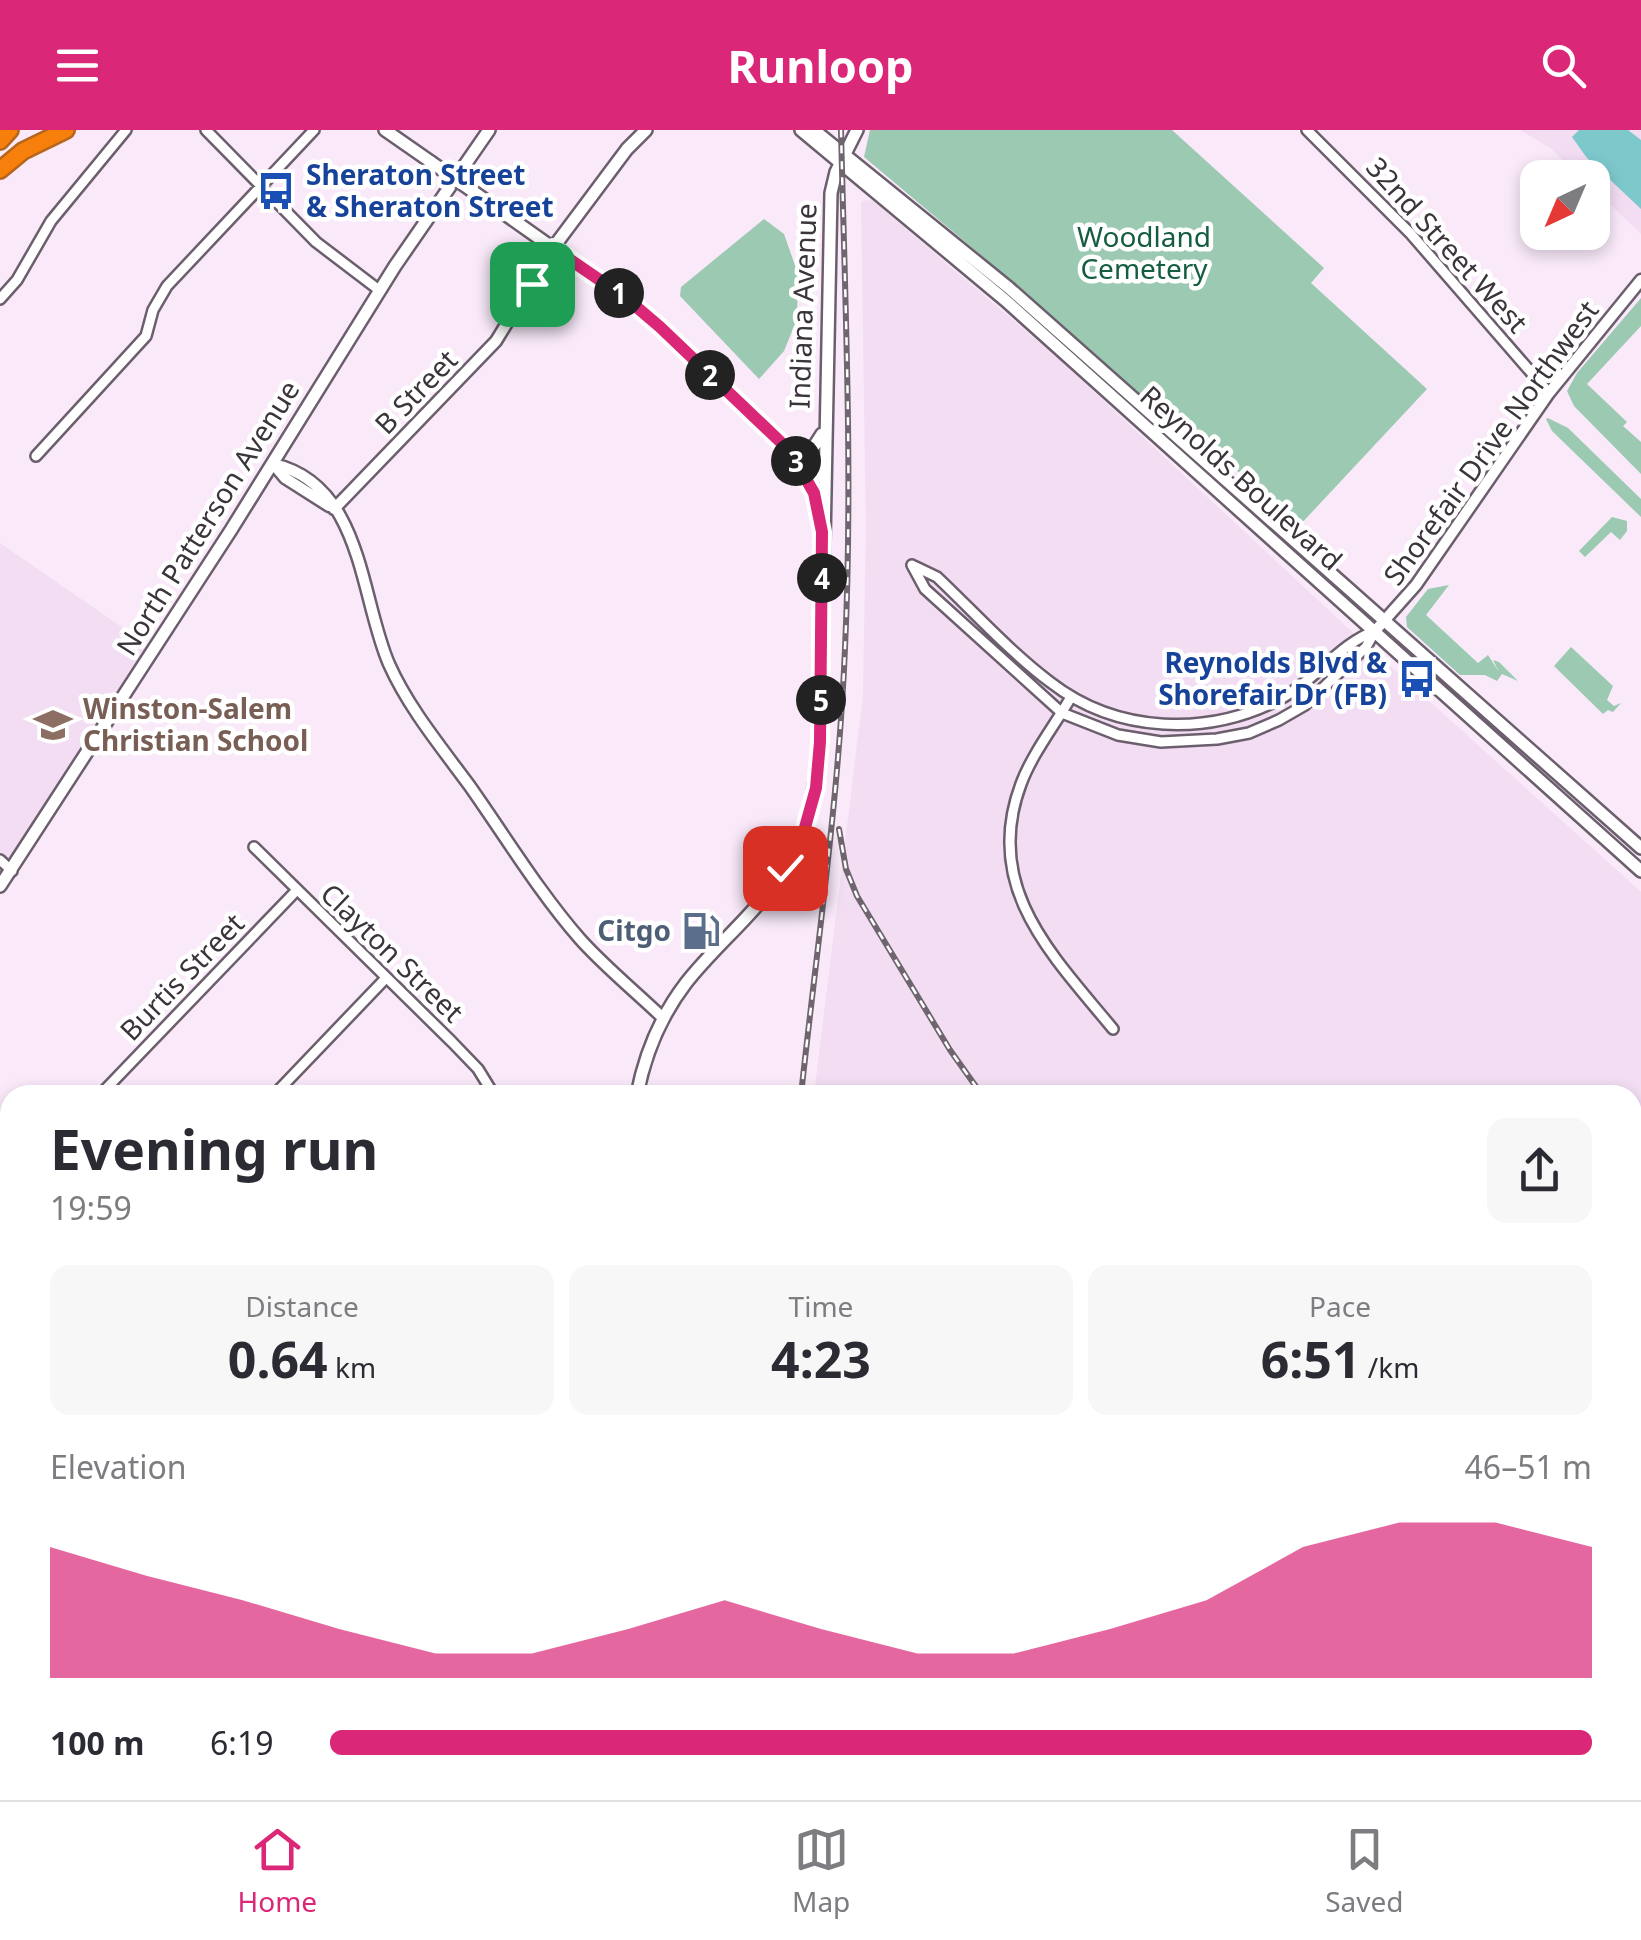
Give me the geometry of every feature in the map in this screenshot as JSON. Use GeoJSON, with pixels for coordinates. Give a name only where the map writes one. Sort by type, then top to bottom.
{"type":"FeatureCollection","features":[{"type":"Feature","properties":{"kind":"highway"},"geometry":{"type":"LineString","coordinates":[[0,140],[10,130]]}},
{"type":"Feature","properties":{"kind":"highway"},"geometry":{"type":"LineString","coordinates":[[0,170],[23,152],[66,130]]}},
{"type":"Feature","properties":{"kind":"main road"},"geometry":{"type":"LineString","coordinates":[[385,130],[642,311],[786,448],[823,478]]}},
{"type":"Feature","properties":{"kind":"main road","name":"North Patterson Avenue"},"geometry":{"type":"LineString","coordinates":[[456,174],[478,130]]}},
{"type":"Feature","properties":{"kind":"main road","name":"North Patterson Avenue"},"geometry":{"type":"LineString","coordinates":[[0,886],[274,464],[380,290],[489,130]]}},
{"type":"Feature","properties":{"kind":"main road"},"geometry":{"type":"LineString","coordinates":[[553,248],[627,149],[646,130]]}},
{"type":"Feature","properties":{"kind":"main road","name":"Reynolds Boulevard"},"geometry":{"type":"LineString","coordinates":[[801,130],[844,158],[1009,288],[1641,848]]}},
{"type":"Feature","properties":{"kind":"main road","name":"Reynolds Boulevard"},"geometry":{"type":"LineString","coordinates":[[814,130],[1641,872]]}},
{"type":"Feature","properties":{"kind":"main road","name":"Indiana Avenue"},"geometry":{"type":"LineString","coordinates":[[639,1085],[645,1056],[662,1018],[686,983],[785,868],[804,831],[816,788],[831,193],[857,130]]}},
{"type":"Feature","properties":{"kind":"main road"},"geometry":{"type":"LineString","coordinates":[[786,448],[806,450],[815,445],[824,430]]}},
{"type":"Feature","properties":{"kind":"main road"},"geometry":{"type":"LineString","coordinates":[[786,448],[814,493],[822,532]]}},
{"type":"Feature","properties":{"kind":"street"},"geometry":{"type":"LineString","coordinates":[[0,299],[17,280],[50,221],[126,130]]}},
{"type":"Feature","properties":{"kind":"street"},"geometry":{"type":"LineString","coordinates":[[206,130],[316,242],[380,290]]}},
{"type":"Feature","properties":{"kind":"street"},"geometry":{"type":"LineString","coordinates":[[36,456],[146,336],[153,310],[167,286],[314,130]]}},
{"type":"Feature","properties":{"kind":"street","name":"32nd Street West"},"geometry":{"type":"LineString","coordinates":[[1307,130],[1410,233],[1549,393]]}},
{"type":"Feature","properties":{"kind":"street","name":"B Street"},"geometry":{"type":"LineString","coordinates":[[334,509],[496,341],[553,248]]}},
{"type":"Feature","properties":{"kind":"street","name":"Shorefair Drive Northwest"},"geometry":{"type":"LineString","coordinates":[[1375,631],[1356,638],[1302,686],[1258,709],[1234,718],[1186,724],[1138,722],[1071,697],[1020,657],[937,577],[912,565],[925,589],[1062,713],[1118,735],[1161,742],[1188,743],[1249,733],[1305,706],[1366,647],[1375,631],[1416,585],[1549,393],[1641,280]]}},
{"type":"Feature","properties":{"kind":"street"},"geometry":{"type":"LineString","coordinates":[[274,464],[291,468],[308,480],[334,509],[358,557],[377,633],[396,680],[570,927],[662,1018]]}},
{"type":"Feature","properties":{"kind":"street"},"geometry":{"type":"LineString","coordinates":[[1071,697],[1022,779],[1009,834],[1012,869],[1018,896],[1036,933],[1112,1028]]}},
{"type":"Feature","properties":{"kind":"street","name":"Clayton Street"},"geometry":{"type":"LineString","coordinates":[[254,847],[465,1056],[489,1085]]}},
{"type":"Feature","properties":{"kind":"street"},"geometry":{"type":"LineString","coordinates":[[0,860],[12,871]]}},
{"type":"Feature","properties":{"kind":"street","name":"Burtis Street"},"geometry":{"type":"LineString","coordinates":[[110,1085],[296,890]]}},
{"type":"Feature","properties":{"kind":"street"},"geometry":{"type":"LineString","coordinates":[[284,1085],[385,979]]}},
{"type":"Feature","properties":{"kind":"shaded area"},"geometry":{"type":"Polygon","coordinates":[[[1520,130],[1641,130],[1641,234],[1610,204],[1610,160],[1563,160],[1520,130]]]}},
{"type":"Feature","properties":{"kind":"shaded area"},"geometry":{"type":"Polygon","coordinates":[[[872,200],[1061,361],[1347,627],[1641,892],[1641,1085],[815,1085],[863,696],[866,529],[861,201],[872,200]]]}},
{"type":"Feature","properties":{"kind":"shaded area","name":"Winston-Salem Christian School"},"geometry":{"type":"Polygon","coordinates":[[[0,543],[155,650],[0,885],[0,543]]]}},
{"type":"Feature","properties":{"kind":"green space","name":"Woodland Cemetery"},"geometry":{"type":"Polygon","coordinates":[[[870,130],[1172,130],[1324,268],[1311,283],[1427,389],[1298,527],[1149,389],[1139,398],[1020,288],[864,157],[870,130]]]}},
{"type":"Feature","properties":{"kind":"green space"},"geometry":{"type":"Polygon","coordinates":[[[764,219],[784,234],[798,274],[797,319],[784,351],[759,379],[680,296],[681,287],[764,219]]]}},
{"type":"Feature","properties":{"kind":"green space"},"geometry":{"type":"Polygon","coordinates":[[[1641,298],[1641,326],[1587,384],[1627,422],[1623,426],[1641,442],[1641,474],[1574,406],[1567,391],[1577,373],[1641,298]]]}},
{"type":"Feature","properties":{"kind":"green space"},"geometry":{"type":"Polygon","coordinates":[[[1548,418],[1568,428],[1641,499],[1641,517],[1552,431],[1548,418]]]}},
{"type":"Feature","properties":{"kind":"green space"},"geometry":{"type":"Polygon","coordinates":[[[1612,517],[1627,521],[1627,531],[1620,540],[1611,532],[1585,557],[1579,551],[1612,517]]]}},
{"type":"Feature","properties":{"kind":"green space"},"geometry":{"type":"Polygon","coordinates":[[[1449,585],[1426,615],[1478,663],[1488,655],[1499,672],[1493,660],[1518,681],[1502,674],[1497,681],[1485,675],[1460,675],[1407,627],[1406,617],[1428,589],[1449,585]]]}},
{"type":"Feature","properties":{"kind":"green space"},"geometry":{"type":"Polygon","coordinates":[[[1571,647],[1613,686],[1607,700],[1614,706],[1621,703],[1613,712],[1603,714],[1554,666],[1571,647]]]}},
{"type":"Feature","properties":{"kind":"water"},"geometry":{"type":"Polygon","coordinates":[[[1579,130],[1628,130],[1641,140],[1641,209],[1610,180],[1610,160],[1589,160],[1572,137],[1579,130]]]}},
{"type":"Feature","properties":{"kind":"railway"},"geometry":{"type":"LineString","coordinates":[[802,1085],[833,816],[845,648],[848,454],[841,130]]}},
{"type":"Feature","properties":{"kind":"railway"},"geometry":{"type":"LineString","coordinates":[[839,829],[846,869],[857,896],[975,1085]]}},
{"type":"Feature","properties":{"kind":"place","name":"Sheraton Street & Sheraton Street"},"geometry":{"type":"Point","coordinates":[276,191]}},
{"type":"Feature","properties":{"kind":"place","name":"Reynolds Blvd & Shorefair Dr (FB)"},"geometry":{"type":"Point","coordinates":[1417,679]}},
{"type":"Feature","properties":{"kind":"place","name":"Winston-Salem Christian School"},"geometry":{"type":"Point","coordinates":[53,725]}},
{"type":"Feature","properties":{"kind":"place","name":"Citgo"},"geometry":{"type":"Point","coordinates":[701,931]}},
{"type":"Feature","properties":{"kind":"route"},"geometry":{"type":"LineString","coordinates":[[532,284],[553,248],[626,298],[790,451],[810,483],[822,532],[820,742],[816,788],[804,831],[785,868]]}}]}
